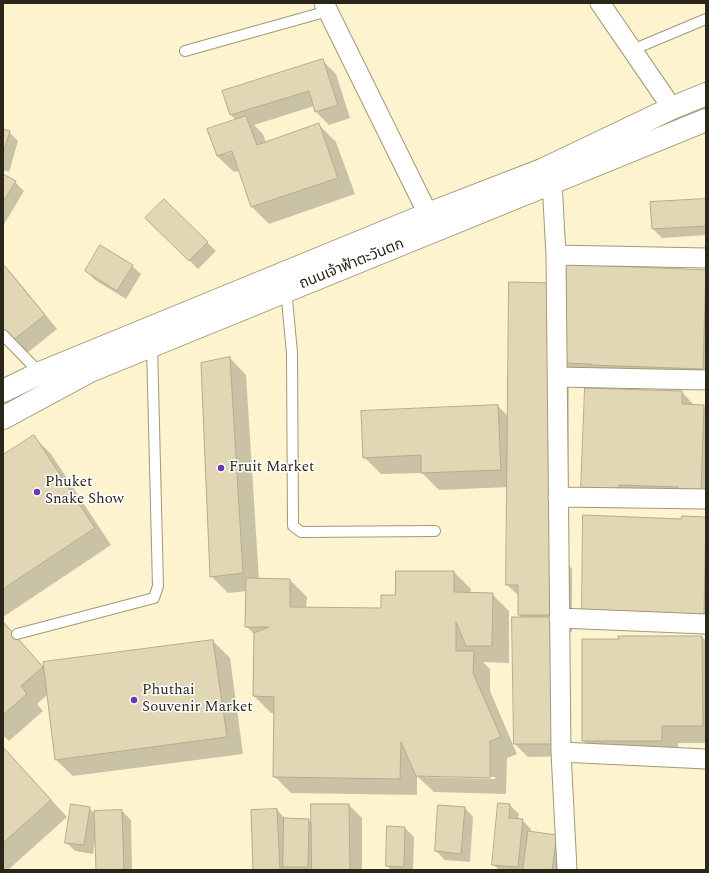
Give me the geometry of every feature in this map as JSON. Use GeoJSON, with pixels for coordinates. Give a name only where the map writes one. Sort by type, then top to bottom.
{"type":"FeatureCollection","features":[{"type":"Feature","properties":{"kind":"main road","name":"ถนนเจ้าฟ้าตะวันตก"},"geometry":{"type":"LineString","coordinates":[[284,283],[428,214],[542,170],[672,108],[706,94]]}},
{"type":"Feature","properties":{"kind":"main road","name":"ถนนเจ้าฟ้าตะวันตก"},"geometry":{"type":"LineString","coordinates":[[3,391],[40,373],[152,336],[284,283],[552,182],[706,120]]}},
{"type":"Feature","properties":{"kind":"main road","name":"ถนนเจ้าฟ้าตะวันตก"},"geometry":{"type":"LineString","coordinates":[[3,418],[152,336]]}},
{"type":"Feature","properties":{"kind":"street"},"geometry":{"type":"LineString","coordinates":[[600,3],[672,108]]}},
{"type":"Feature","properties":{"kind":"street"},"geometry":{"type":"LineString","coordinates":[[326,7],[428,214]]}},
{"type":"Feature","properties":{"kind":"street"},"geometry":{"type":"LineString","coordinates":[[552,182],[556,255],[561,752],[567,870]]}},
{"type":"Feature","properties":{"kind":"street"},"geometry":{"type":"LineString","coordinates":[[556,255],[706,258]]}},
{"type":"Feature","properties":{"kind":"street"},"geometry":{"type":"LineString","coordinates":[[557,378],[706,380]]}},
{"type":"Feature","properties":{"kind":"street"},"geometry":{"type":"LineString","coordinates":[[558,497],[706,500]]}},
{"type":"Feature","properties":{"kind":"street"},"geometry":{"type":"LineString","coordinates":[[559,618],[706,624]]}},
{"type":"Feature","properties":{"kind":"street"},"geometry":{"type":"LineString","coordinates":[[561,752],[706,759]]}},
{"type":"Feature","properties":{"kind":"lane"},"geometry":{"type":"LineString","coordinates":[[185,51],[326,7]]}},
{"type":"Feature","properties":{"kind":"lane"},"geometry":{"type":"LineString","coordinates":[[632,50],[706,19]]}},
{"type":"Feature","properties":{"kind":"lane"},"geometry":{"type":"LineString","coordinates":[[284,283],[292,353],[293,526],[301,532],[435,531]]}},
{"type":"Feature","properties":{"kind":"lane"},"geometry":{"type":"LineString","coordinates":[[3,335],[40,373]]}},
{"type":"Feature","properties":{"kind":"lane"},"geometry":{"type":"LineString","coordinates":[[18,634],[154,598],[158,586],[152,336]]}},
{"type":"Feature","properties":{"kind":"building"},"geometry":{"type":"Polygon","coordinates":[[[323,59],[338,105],[315,112],[309,91],[230,115],[222,91],[323,59]]]}},
{"type":"Feature","properties":{"kind":"building"},"geometry":{"type":"Polygon","coordinates":[[[246,116],[257,145],[319,123],[338,178],[251,207],[232,151],[217,156],[207,129],[246,116]]]}},
{"type":"Feature","properties":{"kind":"building"},"geometry":{"type":"Polygon","coordinates":[[[3,129],[10,131],[3,154],[3,129]]]}},
{"type":"Feature","properties":{"kind":"building"},"geometry":{"type":"Polygon","coordinates":[[[3,174],[16,181],[3,202],[3,174]]]}},
{"type":"Feature","properties":{"kind":"building"},"geometry":{"type":"Polygon","coordinates":[[[164,199],[208,242],[189,261],[145,218],[164,199]]]}},
{"type":"Feature","properties":{"kind":"building"},"geometry":{"type":"Polygon","coordinates":[[[706,199],[706,226],[652,229],[650,202],[706,199]]]}},
{"type":"Feature","properties":{"kind":"building"},"geometry":{"type":"Polygon","coordinates":[[[100,245],[133,265],[117,291],[85,271],[100,245]]]}},
{"type":"Feature","properties":{"kind":"building"},"geometry":{"type":"Polygon","coordinates":[[[3,264],[45,315],[12,341],[3,330],[3,264]]]}},
{"type":"Feature","properties":{"kind":"building"},"geometry":{"type":"Polygon","coordinates":[[[565,264],[706,270],[703,369],[561,363],[565,264]]]}},
{"type":"Feature","properties":{"kind":"building"},"geometry":{"type":"Polygon","coordinates":[[[509,282],[554,283],[555,615],[518,615],[518,585],[506,585],[509,282]]]}},
{"type":"Feature","properties":{"kind":"building","name":"Fruit Market"},"geometry":{"type":"Polygon","coordinates":[[[230,357],[243,573],[210,577],[201,363],[230,357]]]}},
{"type":"Feature","properties":{"kind":"building"},"geometry":{"type":"Polygon","coordinates":[[[585,388],[682,391],[682,404],[704,405],[701,493],[678,492],[678,487],[619,485],[619,490],[581,489],[585,388]]]}},
{"type":"Feature","properties":{"kind":"building"},"geometry":{"type":"Polygon","coordinates":[[[498,405],[501,470],[421,473],[421,455],[363,458],[361,411],[498,405]]]}},
{"type":"Feature","properties":{"kind":"building","name":"Phuket Snake Show"},"geometry":{"type":"Polygon","coordinates":[[[34,435],[95,528],[3,589],[3,455],[34,435]]]}},
{"type":"Feature","properties":{"kind":"building"},"geometry":{"type":"Polygon","coordinates":[[[583,515],[681,519],[682,516],[706,517],[704,615],[582,610],[583,515]]]}},
{"type":"Feature","properties":{"kind":"building"},"geometry":{"type":"Polygon","coordinates":[[[396,571],[454,571],[454,592],[493,593],[492,646],[466,646],[456,622],[456,651],[474,651],[473,673],[501,737],[490,741],[490,778],[416,776],[401,742],[400,779],[273,777],[274,697],[253,696],[254,633],[269,627],[245,627],[246,578],[290,579],[290,607],[381,608],[381,595],[395,595],[396,571]]]}},
{"type":"Feature","properties":{"kind":"building"},"geometry":{"type":"Polygon","coordinates":[[[512,617],[555,617],[557,744],[514,744],[512,617]]]}},
{"type":"Feature","properties":{"kind":"building"},"geometry":{"type":"Polygon","coordinates":[[[3,622],[43,667],[21,686],[27,694],[3,715],[3,622]]]}},
{"type":"Feature","properties":{"kind":"building"},"geometry":{"type":"Polygon","coordinates":[[[618,636],[702,636],[703,726],[662,726],[662,741],[582,741],[582,639],[619,639],[618,636]]]}},
{"type":"Feature","properties":{"kind":"building","name":"Phuthai Souvenir Market"},"geometry":{"type":"Polygon","coordinates":[[[213,640],[227,737],[55,760],[43,662],[213,640]]]}},
{"type":"Feature","properties":{"kind":"building"},"geometry":{"type":"Polygon","coordinates":[[[3,747],[51,800],[3,843],[3,747]]]}},
{"type":"Feature","properties":{"kind":"building"},"geometry":{"type":"Polygon","coordinates":[[[498,803],[510,804],[509,818],[523,819],[518,867],[492,865],[498,803]]]}},
{"type":"Feature","properties":{"kind":"building"},"geometry":{"type":"Polygon","coordinates":[[[71,804],[90,807],[84,845],[65,843],[71,804]]]}},
{"type":"Feature","properties":{"kind":"building"},"geometry":{"type":"Polygon","coordinates":[[[311,804],[349,804],[350,870],[312,870],[311,804]]]}},
{"type":"Feature","properties":{"kind":"building"},"geometry":{"type":"Polygon","coordinates":[[[438,805],[465,807],[461,854],[435,851],[438,805]]]}},
{"type":"Feature","properties":{"kind":"building"},"geometry":{"type":"Polygon","coordinates":[[[277,809],[280,870],[253,870],[251,810],[277,809]]]}},
{"type":"Feature","properties":{"kind":"building"},"geometry":{"type":"Polygon","coordinates":[[[122,810],[124,870],[96,870],[94,811],[122,810]]]}},
{"type":"Feature","properties":{"kind":"building"},"geometry":{"type":"Polygon","coordinates":[[[284,818],[309,819],[308,867],[283,867],[284,818]]]}},
{"type":"Feature","properties":{"kind":"building"},"geometry":{"type":"Polygon","coordinates":[[[387,826],[405,827],[404,867],[386,866],[387,826]]]}},
{"type":"Feature","properties":{"kind":"building"},"geometry":{"type":"Polygon","coordinates":[[[528,831],[557,835],[552,870],[523,870],[528,831]]]}},
{"type":"Feature","properties":{"kind":"place","name":"Fruit Market"},"geometry":{"type":"Point","coordinates":[221,468]}},
{"type":"Feature","properties":{"kind":"place","name":"Phuket Snake Show"},"geometry":{"type":"Point","coordinates":[37,492]}},
{"type":"Feature","properties":{"kind":"place","name":"Phuthai Souvenir Market"},"geometry":{"type":"Point","coordinates":[134,700]}}]}
